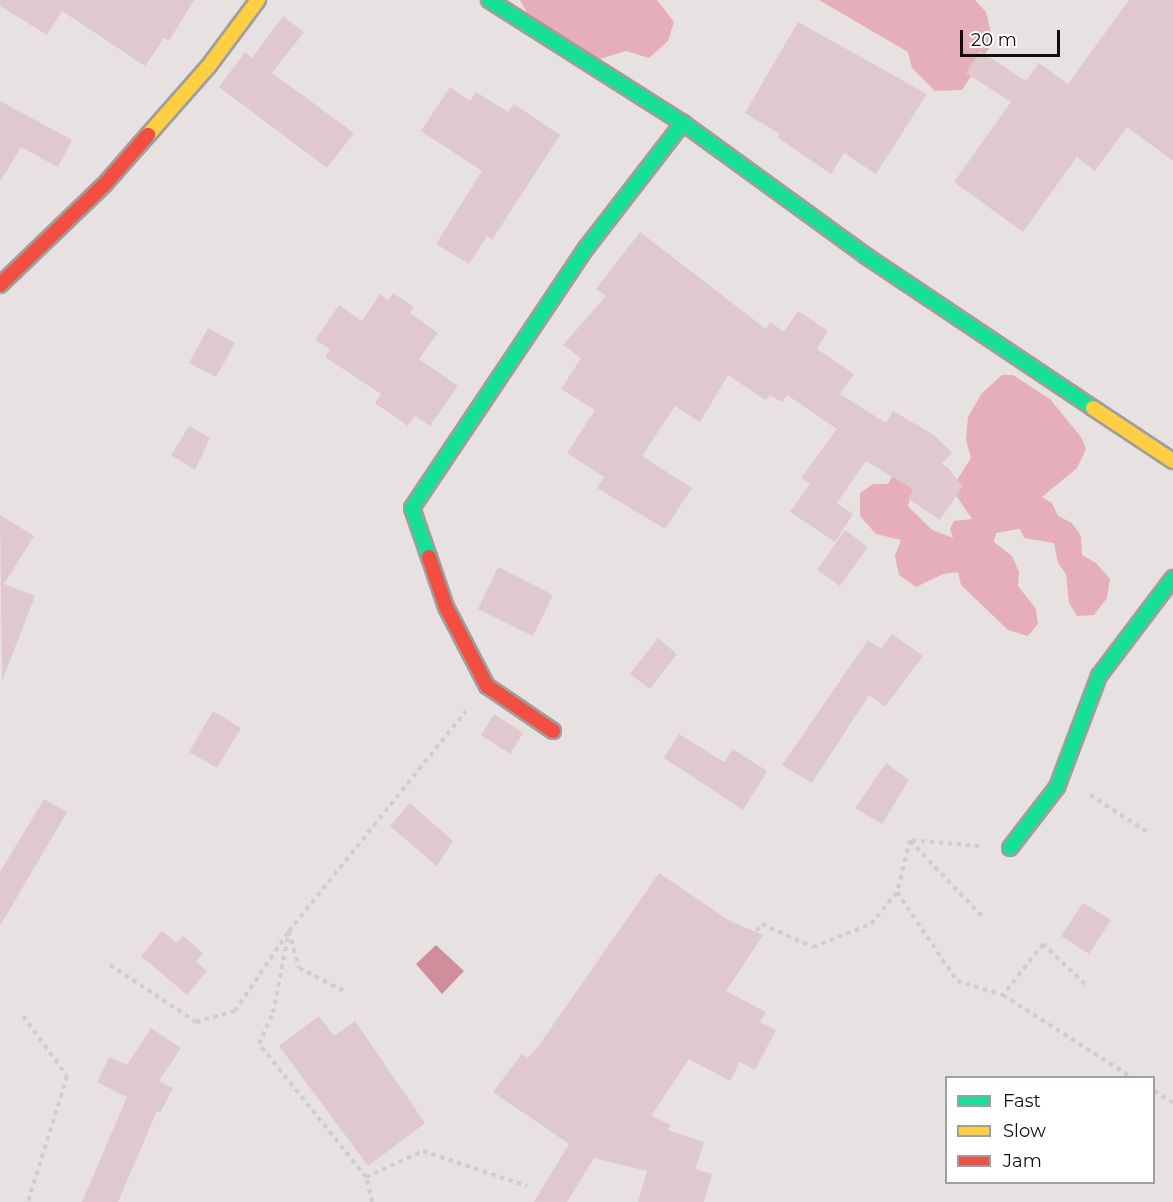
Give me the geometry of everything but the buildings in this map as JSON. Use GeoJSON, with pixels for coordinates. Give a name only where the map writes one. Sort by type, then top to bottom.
{"type":"FeatureCollection","features":[{"type":"Feature","properties":{"kind":"street"},"geometry":{"type":"LineString","coordinates":[[0,285],[104,185],[208,67],[258,0]]}},
{"type":"Feature","properties":{"kind":"street"},"geometry":{"type":"LineString","coordinates":[[489,0],[683,123],[866,256],[1173,461]]}},
{"type":"Feature","properties":{"kind":"street"},"geometry":{"type":"LineString","coordinates":[[553,731],[487,686],[447,607],[412,508],[587,247],[683,123]]}},
{"type":"Feature","properties":{"kind":"street"},"geometry":{"type":"LineString","coordinates":[[1010,848],[1057,787],[1099,676],[1173,578]]}},
{"type":"Feature","properties":{"kind":"path"},"geometry":{"type":"LineString","coordinates":[[110,965],[196,1022],[235,1011],[289,931],[487,686]]}},
{"type":"Feature","properties":{"kind":"path"},"geometry":{"type":"LineString","coordinates":[[1057,787],[1089,794],[1146,831]]}},
{"type":"Feature","properties":{"kind":"path"},"geometry":{"type":"LineString","coordinates":[[910,840],[1010,848]]}},
{"type":"Feature","properties":{"kind":"path"},"geometry":{"type":"LineString","coordinates":[[728,966],[762,924],[813,947],[871,924],[897,892],[910,840]]}},
{"type":"Feature","properties":{"kind":"path"},"geometry":{"type":"LineString","coordinates":[[910,840],[983,917]]}},
{"type":"Feature","properties":{"kind":"path"},"geometry":{"type":"LineString","coordinates":[[897,892],[957,981],[1003,995],[1131,1076]]}},
{"type":"Feature","properties":{"kind":"path"},"geometry":{"type":"LineString","coordinates":[[289,931],[299,968],[346,992]]}},
{"type":"Feature","properties":{"kind":"path"},"geometry":{"type":"LineString","coordinates":[[289,931],[273,1013],[259,1044],[366,1177],[372,1202]]}},
{"type":"Feature","properties":{"kind":"path"},"geometry":{"type":"LineString","coordinates":[[1003,995],[1043,944],[1085,984]]}},
{"type":"Feature","properties":{"kind":"path"},"geometry":{"type":"LineString","coordinates":[[23,1016],[67,1076],[28,1202]]}},
{"type":"Feature","properties":{"kind":"path"},"geometry":{"type":"LineString","coordinates":[[1155,1092],[1173,1103]]}},
{"type":"Feature","properties":{"kind":"path"},"geometry":{"type":"LineString","coordinates":[[366,1177],[423,1151],[527,1186]]}},
{"type":"Feature","properties":{"kind":"shaded area"},"geometry":{"type":"Polygon","coordinates":[[[520,0],[657,0],[674,22],[668,41],[649,58],[626,51],[599,59],[546,47],[520,0]]]}},
{"type":"Feature","properties":{"kind":"shaded area"},"geometry":{"type":"Polygon","coordinates":[[[819,0],[975,0],[986,12],[993,42],[962,90],[935,91],[912,68],[908,52],[819,0]]]}},
{"type":"Feature","properties":{"kind":"shaded area"},"geometry":{"type":"Polygon","coordinates":[[[1002,375],[1013,375],[1050,399],[1081,437],[1086,449],[1077,468],[1042,497],[1052,503],[1058,516],[1072,523],[1081,536],[1082,555],[1096,563],[1110,579],[1107,598],[1094,615],[1077,616],[1069,603],[1066,574],[1058,563],[1054,543],[1024,538],[1020,529],[996,533],[994,542],[1012,556],[1019,572],[1018,586],[1036,609],[1038,624],[1028,636],[1008,630],[961,585],[958,572],[943,574],[916,587],[899,575],[895,556],[901,540],[876,534],[860,516],[860,493],[873,484],[888,484],[897,468],[934,461],[948,468],[957,480],[971,458],[966,440],[968,417],[982,393],[1002,375]],[[917,478],[908,506],[932,530],[953,538],[950,529],[954,521],[972,519],[953,491],[917,478]]]}},
{"type":"Feature","properties":{"kind":"shaded area"},"geometry":{"type":"Polygon","coordinates":[[[436,945],[464,971],[442,994],[416,964],[436,945]]]}},
{"type":"Feature","properties":{"kind":"traffic: fast"},"geometry":{"type":"LineString","coordinates":[[489,0],[683,123],[866,256],[1093,408]]}},
{"type":"Feature","properties":{"kind":"traffic: fast"},"geometry":{"type":"LineString","coordinates":[[429,557],[412,508],[587,247],[683,123]]}},
{"type":"Feature","properties":{"kind":"traffic: fast"},"geometry":{"type":"LineString","coordinates":[[1010,848],[1057,787],[1099,676],[1173,578]]}},
{"type":"Feature","properties":{"kind":"traffic: slow"},"geometry":{"type":"LineString","coordinates":[[148,135],[208,67],[258,0]]}},
{"type":"Feature","properties":{"kind":"traffic: slow"},"geometry":{"type":"LineString","coordinates":[[1093,408],[1173,461]]}},
{"type":"Feature","properties":{"kind":"traffic: jam"},"geometry":{"type":"LineString","coordinates":[[0,285],[104,185],[148,135]]}},
{"type":"Feature","properties":{"kind":"traffic: jam"},"geometry":{"type":"LineString","coordinates":[[429,557],[446,607],[487,686],[553,731]]}}]}
